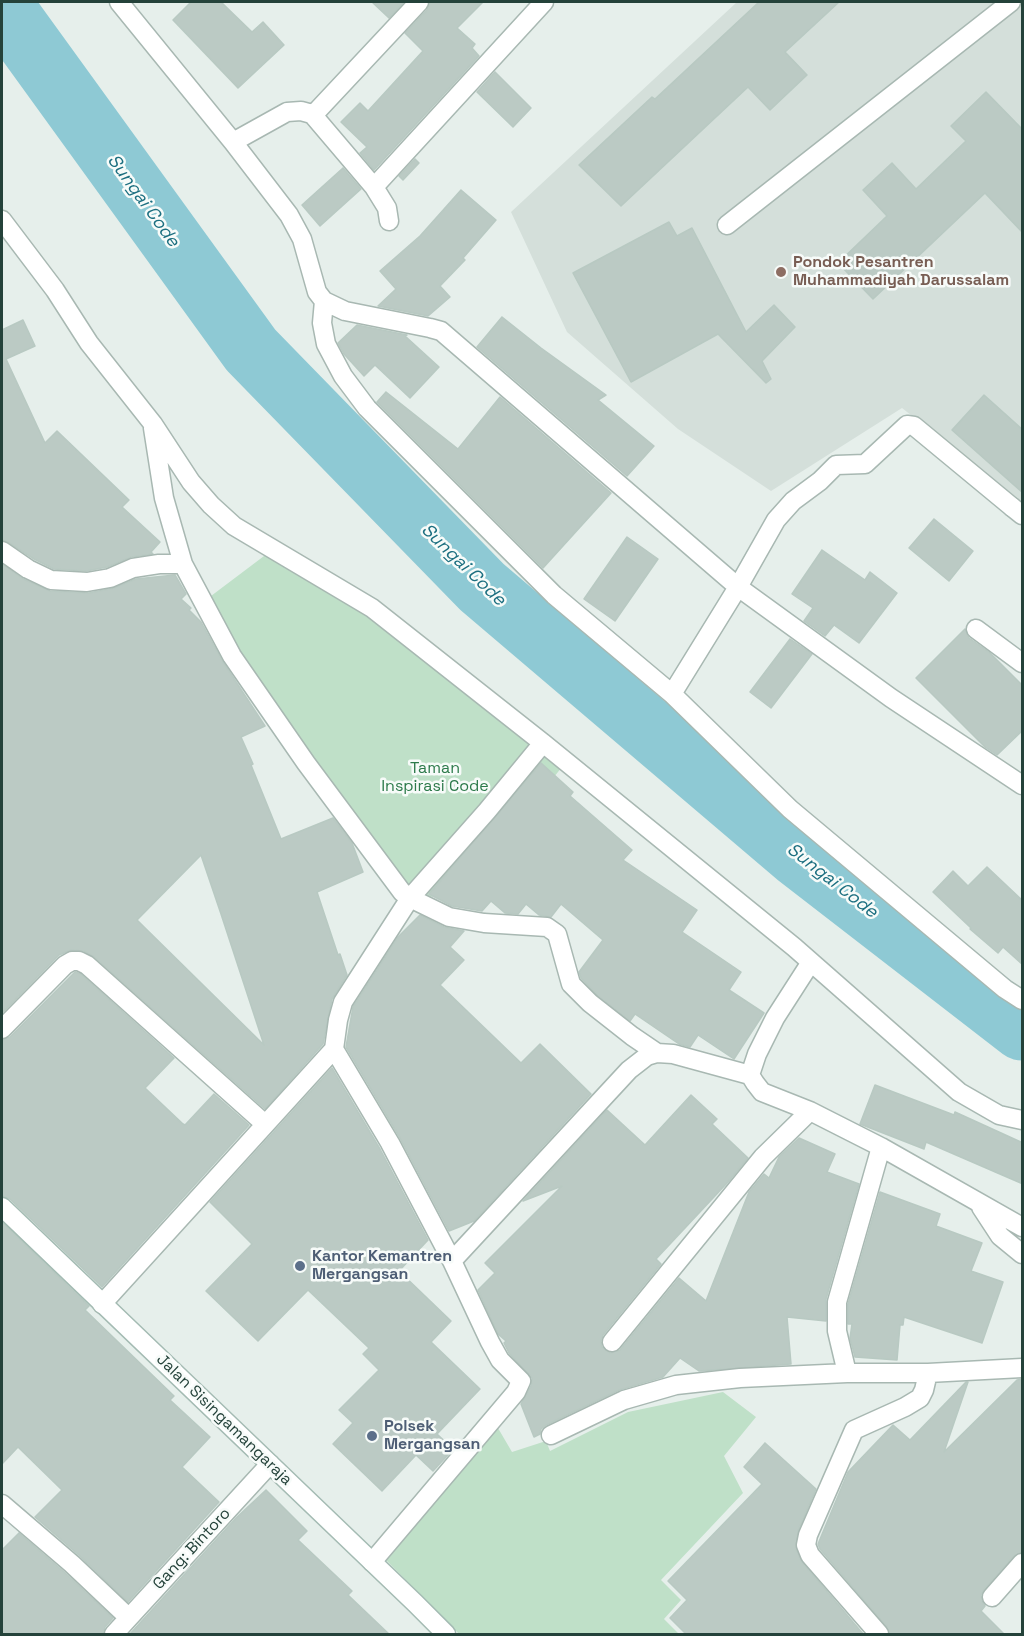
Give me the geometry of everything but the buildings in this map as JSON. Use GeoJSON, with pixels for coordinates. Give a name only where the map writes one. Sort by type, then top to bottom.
{"type":"FeatureCollection","features":[{"type":"Feature","properties":{"kind":"street"},"geometry":{"type":"LineString","coordinates":[[119,2],[233,142],[298,228],[318,292],[324,301],[345,311],[430,327],[441,332],[738,587],[891,698],[1023,785]]}},
{"type":"Feature","properties":{"kind":"street"},"geometry":{"type":"LineString","coordinates":[[312,114],[419,2]]}},
{"type":"Feature","properties":{"kind":"street"},"geometry":{"type":"LineString","coordinates":[[374,187],[544,2]]}},
{"type":"Feature","properties":{"kind":"street"},"geometry":{"type":"LineString","coordinates":[[726,225],[1011,2]]}},
{"type":"Feature","properties":{"kind":"street"},"geometry":{"type":"LineString","coordinates":[[233,142],[287,112],[301,111],[312,114],[374,187],[387,208],[389,221]]}},
{"type":"Feature","properties":{"kind":"street"},"geometry":{"type":"LineString","coordinates":[[2,220],[55,290],[89,343],[153,424],[191,482],[234,526],[372,608],[543,743],[811,962],[960,1092],[999,1115],[1023,1120]]}},
{"type":"Feature","properties":{"kind":"street"},"geometry":{"type":"LineString","coordinates":[[324,301],[322,323],[326,344],[342,376],[367,408],[554,595],[672,694],[798,816],[996,982],[1023,1000]]}},
{"type":"Feature","properties":{"kind":"street"},"geometry":{"type":"LineString","coordinates":[[153,424],[164,498],[183,564],[232,656],[396,885],[410,898],[449,917],[484,923],[547,927],[556,934],[571,984],[590,1003],[657,1053]]}},
{"type":"Feature","properties":{"kind":"street"},"geometry":{"type":"LineString","coordinates":[[672,694],[776,520],[793,501],[820,481],[836,465],[866,464],[907,425],[914,426],[1017,511]]}},
{"type":"Feature","properties":{"kind":"street"},"geometry":{"type":"LineString","coordinates":[[2,551],[28,569],[51,580],[87,582],[110,579],[133,568],[159,564],[183,564]]}},
{"type":"Feature","properties":{"kind":"street"},"geometry":{"type":"LineString","coordinates":[[976,629],[1023,663]]}},
{"type":"Feature","properties":{"kind":"street"},"geometry":{"type":"LineString","coordinates":[[102,1304],[334,1049],[343,1002],[410,898],[543,743]]}},
{"type":"Feature","properties":{"kind":"street"},"geometry":{"type":"LineString","coordinates":[[2,1029],[65,965],[72,961],[79,961],[87,965],[265,1124]]}},
{"type":"Feature","properties":{"kind":"street"},"geometry":{"type":"LineString","coordinates":[[750,1075],[756,1054],[775,1018],[811,962]]}},
{"type":"Feature","properties":{"kind":"street"},"geometry":{"type":"LineString","coordinates":[[334,1049],[390,1143],[452,1261],[500,1360],[521,1381],[516,1392],[372,1562]]}},
{"type":"Feature","properties":{"kind":"street"},"geometry":{"type":"LineString","coordinates":[[452,1261],[628,1070],[647,1056],[657,1053],[673,1054],[750,1075],[762,1092],[810,1111],[881,1147],[1023,1227]]}},
{"type":"Feature","properties":{"kind":"street"},"geometry":{"type":"LineString","coordinates":[[612,1342],[647,1302],[763,1157],[810,1111]]}},
{"type":"Feature","properties":{"kind":"street"},"geometry":{"type":"LineString","coordinates":[[847,1373],[837,1331],[837,1302],[881,1147]]}},
{"type":"Feature","properties":{"kind":"street"},"geometry":{"type":"LineString","coordinates":[[978,1203],[1000,1236],[1023,1254]]}},
{"type":"Feature","properties":{"kind":"street","name":"Jalan Sisingamangaraja"},"geometry":{"type":"LineString","coordinates":[[2,1207],[446,1635]]}},
{"type":"Feature","properties":{"kind":"street"},"geometry":{"type":"LineString","coordinates":[[551,1435],[624,1400],[676,1385],[740,1378],[1023,1368]]}},
{"type":"Feature","properties":{"kind":"street"},"geometry":{"type":"LineString","coordinates":[[879,1635],[810,1555],[806,1545],[808,1535],[854,1430],[920,1398],[928,1373]]}},
{"type":"Feature","properties":{"kind":"street","name":"Gang: Bintoro"},"geometry":{"type":"LineString","coordinates":[[114,1635],[270,1464]]}},
{"type":"Feature","properties":{"kind":"street"},"geometry":{"type":"LineString","coordinates":[[2,1504],[72,1564],[128,1617]]}},
{"type":"Feature","properties":{"kind":"street"},"geometry":{"type":"LineString","coordinates":[[992,1597],[1023,1563]]}},
{"type":"Feature","properties":{"kind":"shaded area","name":"Pondok Pesantren Muhammadiyah Darussalam"},"geometry":{"type":"Polygon","coordinates":[[[737,2],[1022,2],[1022,502],[902,408],[771,491],[678,429],[567,332],[511,212],[737,2]]]}},
{"type":"Feature","properties":{"kind":"green space","name":"Taman Inspirasi Code"},"geometry":{"type":"Polygon","coordinates":[[[272,550],[372,608],[562,767],[456,899],[413,895],[232,656],[211,596],[272,550]]]}},
{"type":"Feature","properties":{"kind":"green space"},"geometry":{"type":"Polygon","coordinates":[[[723,1392],[756,1417],[724,1456],[743,1493],[661,1580],[681,1600],[664,1619],[679,1634],[459,1634],[385,1559],[495,1423],[512,1452],[546,1441],[550,1451],[628,1412],[723,1392]]]}},
{"type":"Feature","properties":{"kind":"waterway","name":"Sungai Code"},"geometry":{"type":"LineString","coordinates":[[2,6],[251,350],[482,587],[797,855],[1022,1029]]}},
{"type":"Feature","properties":{"kind":"place","name":"Pondok Pesantren Muhammadiyah Darussalam"},"geometry":{"type":"Point","coordinates":[781,272]}},
{"type":"Feature","properties":{"kind":"place","name":"Kantor Kemantren Mergangsan"},"geometry":{"type":"Point","coordinates":[300,1266]}},
{"type":"Feature","properties":{"kind":"place","name":"Polsek Mergangsan"},"geometry":{"type":"Point","coordinates":[372,1436]}}]}
